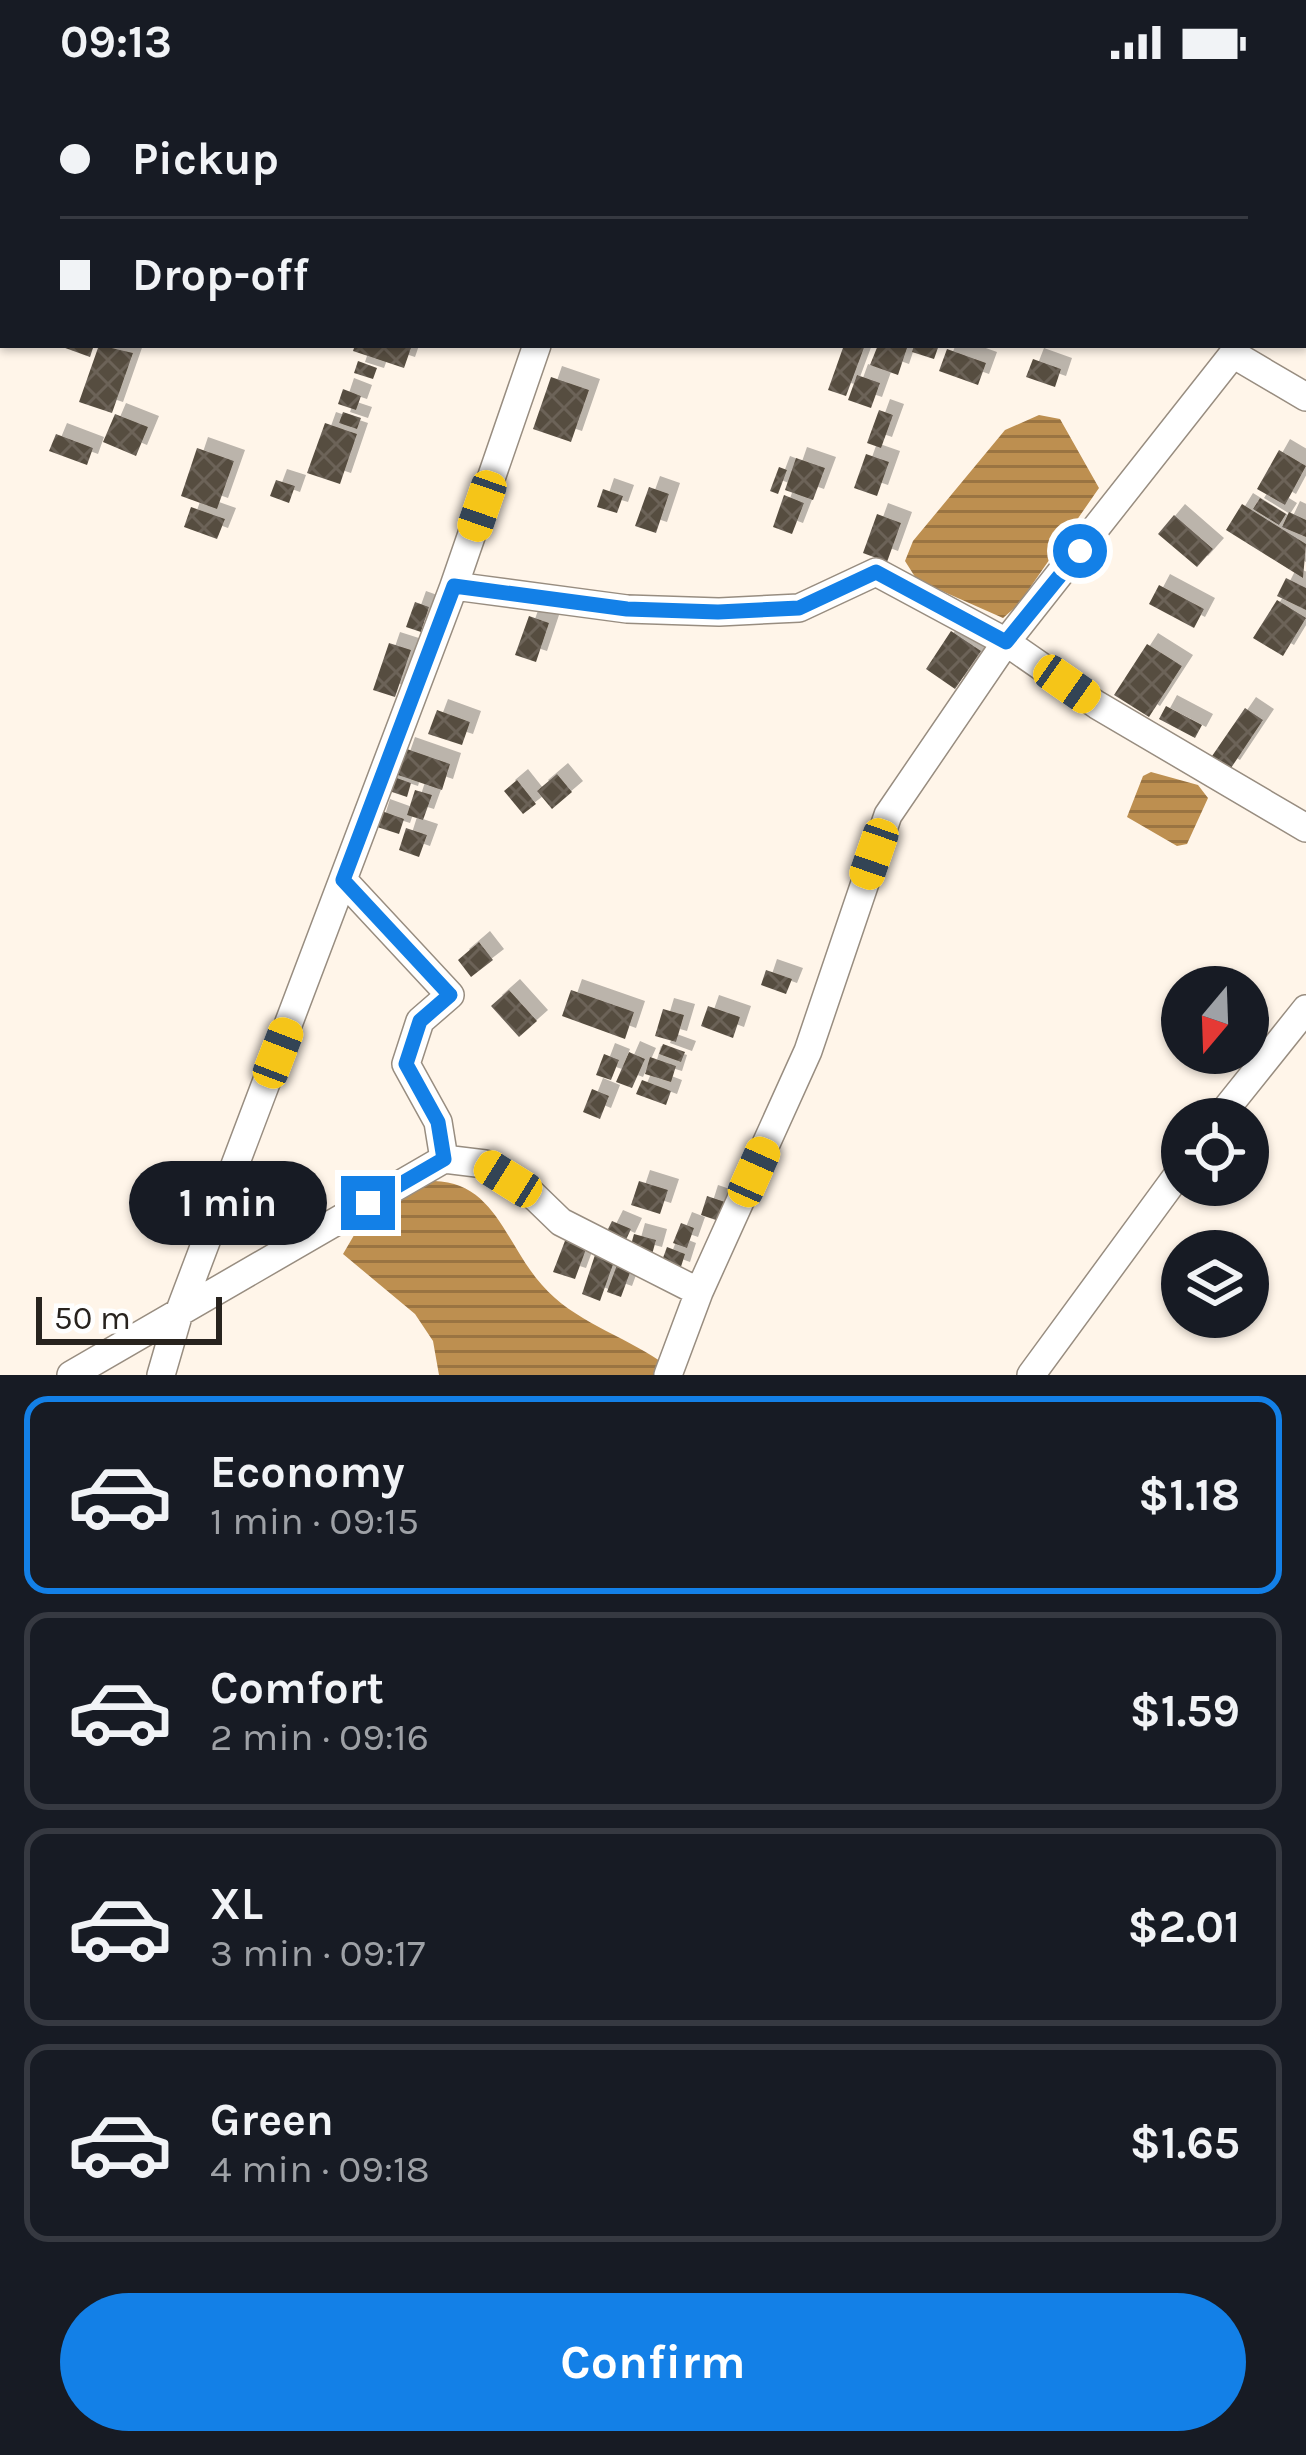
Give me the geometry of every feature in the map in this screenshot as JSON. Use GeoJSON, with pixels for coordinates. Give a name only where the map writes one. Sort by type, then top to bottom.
{"type":"FeatureCollection","features":[{"type":"Feature","properties":{"kind":"street"},"geometry":{"type":"LineString","coordinates":[[168,1372],[179,1312],[454,586],[536,348]]}},
{"type":"Feature","properties":{"kind":"street"},"geometry":{"type":"LineString","coordinates":[[668,1375],[699,1292],[808,1051],[888,815],[1006,642],[1233,354],[1306,397]]}},
{"type":"Feature","properties":{"kind":"street"},"geometry":{"type":"LineString","coordinates":[[454,586],[627,609],[718,612],[799,608],[876,572],[1006,642],[1097,705],[1306,828]]}},
{"type":"Feature","properties":{"kind":"street"},"geometry":{"type":"LineString","coordinates":[[343,880],[450,995],[420,1021],[406,1064],[438,1122],[444,1159]]}},
{"type":"Feature","properties":{"kind":"street"},"geometry":{"type":"LineString","coordinates":[[1235,1098],[1306,1009]]}},
{"type":"Feature","properties":{"kind":"street"},"geometry":{"type":"LineString","coordinates":[[71,1375],[444,1159],[485,1164],[531,1193],[561,1222],[699,1292]]}},
{"type":"Feature","properties":{"kind":"street"},"geometry":{"type":"LineString","coordinates":[[1031,1375],[1161,1198]]}},
{"type":"Feature","properties":{"kind":"shaded area"},"geometry":{"type":"Polygon","coordinates":[[[1039,415],[1060,419],[1099,488],[1018,605],[1003,618],[917,580],[905,561],[913,541],[1005,430],[1039,415]]]}},
{"type":"Feature","properties":{"kind":"shaded area"},"geometry":{"type":"Polygon","coordinates":[[[1151,772],[1198,785],[1208,798],[1187,844],[1177,846],[1127,817],[1143,776],[1151,772]]]}},
{"type":"Feature","properties":{"kind":"shaded area"},"geometry":{"type":"Polygon","coordinates":[[[434,1181],[472,1192],[497,1218],[554,1298],[660,1361],[655,1375],[439,1375],[433,1341],[415,1314],[343,1254],[360,1225],[434,1181]]]}},
{"type":"Feature","properties":{"kind":"building"},"geometry":{"type":"Polygon","coordinates":[[[65,348],[93,348],[90,357],[65,348]]]}},
{"type":"Feature","properties":{"kind":"building"},"geometry":{"type":"Polygon","coordinates":[[[98,348],[133,353],[112,413],[79,402],[98,348]]]}},
{"type":"Feature","properties":{"kind":"building"},"geometry":{"type":"Polygon","coordinates":[[[354,348],[411,348],[404,368],[354,348]]]}},
{"type":"Feature","properties":{"kind":"building"},"geometry":{"type":"Polygon","coordinates":[[[843,348],[864,348],[846,396],[828,390],[843,348]]]}},
{"type":"Feature","properties":{"kind":"building"},"geometry":{"type":"Polygon","coordinates":[[[877,348],[907,348],[898,375],[870,365],[877,348]]]}},
{"type":"Feature","properties":{"kind":"building"},"geometry":{"type":"Polygon","coordinates":[[[913,348],[938,348],[934,359],[912,352],[913,348]]]}},
{"type":"Feature","properties":{"kind":"building"},"geometry":{"type":"Polygon","coordinates":[[[947,349],[986,363],[978,385],[939,371],[947,349]]]}},
{"type":"Feature","properties":{"kind":"building"},"geometry":{"type":"Polygon","coordinates":[[[1033,359],[1061,369],[1055,387],[1026,377],[1033,359]]]}},
{"type":"Feature","properties":{"kind":"building"},"geometry":{"type":"Polygon","coordinates":[[[358,361],[377,368],[373,379],[354,373],[358,361]]]}},
{"type":"Feature","properties":{"kind":"building"},"geometry":{"type":"Polygon","coordinates":[[[857,375],[880,383],[871,408],[848,400],[857,375]]]}},
{"type":"Feature","properties":{"kind":"building"},"geometry":{"type":"Polygon","coordinates":[[[551,377],[589,390],[571,442],[533,429],[551,377]]]}},
{"type":"Feature","properties":{"kind":"building"},"geometry":{"type":"Polygon","coordinates":[[[343,389],[361,396],[356,410],[338,404],[343,389]]]}},
{"type":"Feature","properties":{"kind":"building"},"geometry":{"type":"Polygon","coordinates":[[[879,410],[893,415],[881,448],[867,443],[879,410]]]}},
{"type":"Feature","properties":{"kind":"building"},"geometry":{"type":"Polygon","coordinates":[[[343,412],[361,418],[357,429],[339,423],[343,412]]]}},
{"type":"Feature","properties":{"kind":"building"},"geometry":{"type":"Polygon","coordinates":[[[115,414],[148,427],[136,456],[103,442],[115,414]]]}},
{"type":"Feature","properties":{"kind":"building"},"geometry":{"type":"Polygon","coordinates":[[[325,423],[357,434],[340,484],[307,473],[325,423]]]}},
{"type":"Feature","properties":{"kind":"building"},"geometry":{"type":"Polygon","coordinates":[[[56,434],[93,448],[87,465],[49,451],[56,434]]]}},
{"type":"Feature","properties":{"kind":"building"},"geometry":{"type":"Polygon","coordinates":[[[197,448],[234,461],[217,509],[181,496],[197,448]]]}},
{"type":"Feature","properties":{"kind":"building"},"geometry":{"type":"Polygon","coordinates":[[[1279,450],[1306,466],[1285,505],[1257,489],[1279,450]]]}},
{"type":"Feature","properties":{"kind":"building"},"geometry":{"type":"Polygon","coordinates":[[[866,454],[889,462],[877,496],[854,488],[866,454]]]}},
{"type":"Feature","properties":{"kind":"building"},"geometry":{"type":"Polygon","coordinates":[[[796,458],[825,468],[813,500],[785,490],[796,458]]]}},
{"type":"Feature","properties":{"kind":"building"},"geometry":{"type":"Polygon","coordinates":[[[779,467],[787,470],[778,494],[770,491],[779,467]]]}},
{"type":"Feature","properties":{"kind":"building"},"geometry":{"type":"Polygon","coordinates":[[[276,480],[295,486],[289,503],[270,496],[276,480]]]}},
{"type":"Feature","properties":{"kind":"building"},"geometry":{"type":"Polygon","coordinates":[[[649,487],[669,494],[656,533],[635,526],[649,487]]]}},
{"type":"Feature","properties":{"kind":"building"},"geometry":{"type":"Polygon","coordinates":[[[603,489],[623,496],[617,513],[597,507],[603,489]]]}},
{"type":"Feature","properties":{"kind":"building"},"geometry":{"type":"Polygon","coordinates":[[[784,495],[804,503],[792,534],[773,527],[784,495]]]}},
{"type":"Feature","properties":{"kind":"building"},"geometry":{"type":"Polygon","coordinates":[[[1260,498],[1286,514],[1279,525],[1253,509],[1260,498]]]}},
{"type":"Feature","properties":{"kind":"building"},"geometry":{"type":"Polygon","coordinates":[[[1242,504],[1306,544],[1303,578],[1226,530],[1242,504]]]}},
{"type":"Feature","properties":{"kind":"building"},"geometry":{"type":"Polygon","coordinates":[[[191,507],[225,519],[217,539],[184,527],[191,507]]]}},
{"type":"Feature","properties":{"kind":"building"},"geometry":{"type":"Polygon","coordinates":[[[1289,512],[1306,520],[1306,537],[1282,527],[1289,512]]]}},
{"type":"Feature","properties":{"kind":"building"},"geometry":{"type":"Polygon","coordinates":[[[877,514],[901,523],[887,562],[863,553],[877,514]]]}},
{"type":"Feature","properties":{"kind":"building"},"geometry":{"type":"Polygon","coordinates":[[[1174,515],[1213,549],[1197,567],[1158,534],[1174,515]]]}},
{"type":"Feature","properties":{"kind":"building"},"geometry":{"type":"Polygon","coordinates":[[[1286,578],[1306,588],[1306,610],[1277,596],[1286,578]]]}},
{"type":"Feature","properties":{"kind":"building"},"geometry":{"type":"Polygon","coordinates":[[[1159,585],[1204,609],[1194,628],[1149,604],[1159,585]]]}},
{"type":"Feature","properties":{"kind":"building"},"geometry":{"type":"Polygon","coordinates":[[[1277,600],[1306,618],[1283,656],[1253,638],[1277,600]]]}},
{"type":"Feature","properties":{"kind":"building"},"geometry":{"type":"Polygon","coordinates":[[[415,602],[429,607],[421,632],[406,627],[415,602]]]}},
{"type":"Feature","properties":{"kind":"building"},"geometry":{"type":"Polygon","coordinates":[[[529,616],[549,623],[536,662],[515,655],[529,616]]]}},
{"type":"Feature","properties":{"kind":"building"},"geometry":{"type":"Polygon","coordinates":[[[951,631],[981,651],[955,689],[926,669],[951,631]]]}},
{"type":"Feature","properties":{"kind":"building"},"geometry":{"type":"Polygon","coordinates":[[[389,643],[411,650],[395,697],[373,690],[389,643]]]}},
{"type":"Feature","properties":{"kind":"building"},"geometry":{"type":"Polygon","coordinates":[[[1147,644],[1182,666],[1149,717],[1114,695],[1147,644]]]}},
{"type":"Feature","properties":{"kind":"building"},"geometry":{"type":"Polygon","coordinates":[[[1166,706],[1202,725],[1195,738],[1159,719],[1166,706]]]}},
{"type":"Feature","properties":{"kind":"building"},"geometry":{"type":"Polygon","coordinates":[[[1245,708],[1263,720],[1229,771],[1210,759],[1245,708]]]}},
{"type":"Feature","properties":{"kind":"building"},"geometry":{"type":"Polygon","coordinates":[[[437,710],[470,722],[462,745],[428,734],[437,710]]]}},
{"type":"Feature","properties":{"kind":"building"},"geometry":{"type":"Polygon","coordinates":[[[404,748],[450,764],[442,790],[395,774],[404,748]]]}},
{"type":"Feature","properties":{"kind":"building"},"geometry":{"type":"Polygon","coordinates":[[[557,774],[572,792],[552,809],[537,791],[557,774]]]}},
{"type":"Feature","properties":{"kind":"building"},"geometry":{"type":"Polygon","coordinates":[[[388,775],[411,783],[407,797],[383,789],[388,775]]]}},
{"type":"Feature","properties":{"kind":"building"},"geometry":{"type":"Polygon","coordinates":[[[517,780],[536,804],[523,814],[504,791],[517,780]]]}},
{"type":"Feature","properties":{"kind":"building"},"geometry":{"type":"Polygon","coordinates":[[[415,790],[432,795],[423,820],[407,815],[415,790]]]}},
{"type":"Feature","properties":{"kind":"building"},"geometry":{"type":"Polygon","coordinates":[[[379,810],[404,819],[399,834],[374,826],[379,810]]]}},
{"type":"Feature","properties":{"kind":"building"},"geometry":{"type":"Polygon","coordinates":[[[406,828],[427,835],[419,857],[399,850],[406,828]]]}},
{"type":"Feature","properties":{"kind":"building"},"geometry":{"type":"Polygon","coordinates":[[[479,942],[493,960],[471,977],[458,960],[479,942]]]}},
{"type":"Feature","properties":{"kind":"building"},"geometry":{"type":"Polygon","coordinates":[[[766,970],[792,979],[786,994],[761,985],[766,970]]]}},
{"type":"Feature","properties":{"kind":"building"},"geometry":{"type":"Polygon","coordinates":[[[509,990],[537,1021],[519,1037],[491,1006],[509,990]]]}},
{"type":"Feature","properties":{"kind":"building"},"geometry":{"type":"Polygon","coordinates":[[[571,990],[634,1012],[625,1039],[562,1016],[571,990]]]}},
{"type":"Feature","properties":{"kind":"building"},"geometry":{"type":"Polygon","coordinates":[[[708,1006],[740,1017],[733,1038],[701,1026],[708,1006]]]}},
{"type":"Feature","properties":{"kind":"building"},"geometry":{"type":"Polygon","coordinates":[[[663,1009],[684,1015],[676,1042],[655,1036],[663,1009]]]}},
{"type":"Feature","properties":{"kind":"building"},"geometry":{"type":"Polygon","coordinates":[[[663,1044],[685,1052],[681,1062],[659,1054],[663,1044]]]}},
{"type":"Feature","properties":{"kind":"building"},"geometry":{"type":"Polygon","coordinates":[[[629,1052],[645,1059],[632,1088],[616,1082],[629,1052]]]}},
{"type":"Feature","properties":{"kind":"building"},"geometry":{"type":"Polygon","coordinates":[[[604,1054],[619,1060],[611,1080],[596,1075],[604,1054]]]}},
{"type":"Feature","properties":{"kind":"building"},"geometry":{"type":"Polygon","coordinates":[[[650,1057],[676,1066],[671,1082],[645,1074],[650,1057]]]}},
{"type":"Feature","properties":{"kind":"building"},"geometry":{"type":"Polygon","coordinates":[[[642,1080],[671,1091],[666,1105],[636,1094],[642,1080]]]}},
{"type":"Feature","properties":{"kind":"building"},"geometry":{"type":"Polygon","coordinates":[[[592,1089],[609,1096],[600,1119],[583,1112],[592,1089]]]}},
{"type":"Feature","properties":{"kind":"building"},"geometry":{"type":"Polygon","coordinates":[[[639,1181],[668,1190],[660,1214],[631,1205],[639,1181]]]}},
{"type":"Feature","properties":{"kind":"building"},"geometry":{"type":"Polygon","coordinates":[[[707,1196],[728,1203],[722,1222],[701,1215],[707,1196]]]}},
{"type":"Feature","properties":{"kind":"building"},"geometry":{"type":"Polygon","coordinates":[[[612,1221],[631,1229],[624,1244],[605,1235],[612,1221]]]}},
{"type":"Feature","properties":{"kind":"building"},"geometry":{"type":"Polygon","coordinates":[[[681,1223],[694,1228],[687,1248],[673,1243],[681,1223]]]}},
{"type":"Feature","properties":{"kind":"building"},"geometry":{"type":"Polygon","coordinates":[[[568,1233],[589,1241],[575,1279],[553,1272],[568,1233]]]}},
{"type":"Feature","properties":{"kind":"building"},"geometry":{"type":"Polygon","coordinates":[[[634,1234],[656,1240],[651,1258],[629,1252],[634,1234]]]}},
{"type":"Feature","properties":{"kind":"building"},"geometry":{"type":"Polygon","coordinates":[[[667,1247],[685,1254],[679,1273],[660,1266],[667,1247]]]}},
{"type":"Feature","properties":{"kind":"building"},"geometry":{"type":"Polygon","coordinates":[[[597,1249],[616,1256],[600,1301],[582,1294],[597,1249]]]}},
{"type":"Feature","properties":{"kind":"building"},"geometry":{"type":"Polygon","coordinates":[[[618,1262],[632,1267],[621,1297],[607,1292],[618,1262]]]}},
{"type":"Feature","properties":{"kind":"route"},"geometry":{"type":"LineString","coordinates":[[368,1203],[444,1159],[438,1122],[406,1064],[420,1021],[450,995],[343,880],[454,586],[627,609],[718,612],[799,608],[876,572],[1006,642],[1080,551]]}}]}
